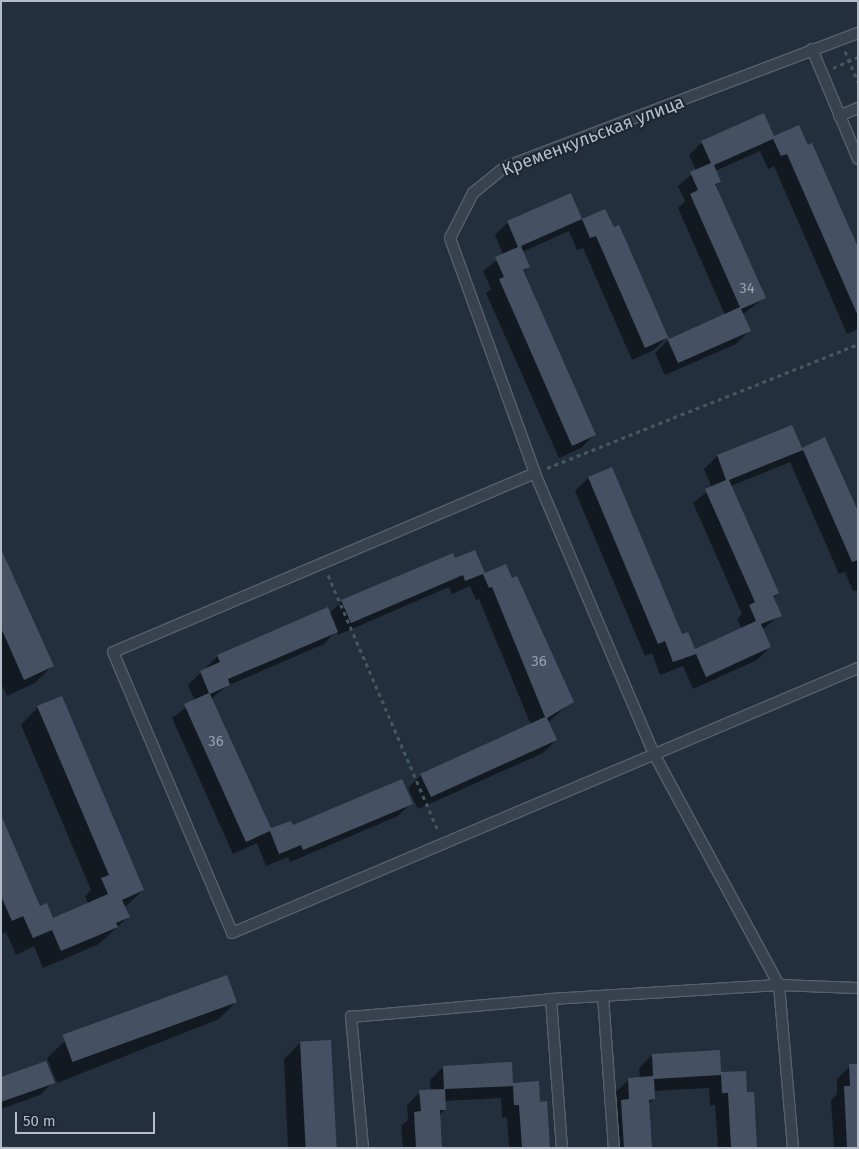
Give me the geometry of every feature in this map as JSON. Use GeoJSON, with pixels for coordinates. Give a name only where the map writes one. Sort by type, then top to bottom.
{"type":"FeatureCollection","features":[{"type":"Feature","properties":{"kind":"lane","name":"Кременкульская улица"},"geometry":{"type":"LineString","coordinates":[[779,985],[654,754],[535,473],[450,238],[473,192],[505,167],[758,73],[812,49],[858,33]]}},
{"type":"Feature","properties":{"kind":"lane"},"geometry":{"type":"LineString","coordinates":[[812,49],[858,159]]}},
{"type":"Feature","properties":{"kind":"lane"},"geometry":{"type":"LineString","coordinates":[[840,116],[857,110]]}},
{"type":"Feature","properties":{"kind":"lane"},"geometry":{"type":"LineString","coordinates":[[535,473],[112,652],[232,933],[858,668]]}},
{"type":"Feature","properties":{"kind":"lane"},"geometry":{"type":"LineString","coordinates":[[363,1148],[351,1018],[550,999],[779,985],[858,988]]}},
{"type":"Feature","properties":{"kind":"lane"},"geometry":{"type":"LineString","coordinates":[[779,985],[792,1148]]}},
{"type":"Feature","properties":{"kind":"lane"},"geometry":{"type":"LineString","coordinates":[[603,996],[614,1148]]}},
{"type":"Feature","properties":{"kind":"lane"},"geometry":{"type":"LineString","coordinates":[[550,999],[562,1148]]}},
{"type":"Feature","properties":{"kind":"path"},"geometry":{"type":"LineString","coordinates":[[839,39],[858,82]]}},
{"type":"Feature","properties":{"kind":"path"},"geometry":{"type":"LineString","coordinates":[[822,73],[858,57]]}},
{"type":"Feature","properties":{"kind":"path"},"geometry":{"type":"LineString","coordinates":[[535,473],[858,344]]}},
{"type":"Feature","properties":{"kind":"path"},"geometry":{"type":"LineString","coordinates":[[323,562],[443,843]]}},
{"type":"Feature","properties":{"kind":"building"},"geometry":{"type":"Polygon","coordinates":[[[764,113],[774,136],[799,125],[808,145],[812,143],[858,247],[858,316],[787,154],[781,156],[773,139],[714,165],[721,182],[715,184],[766,298],[741,309],[751,331],[678,363],[667,338],[645,348],[596,236],[590,238],[582,219],[605,209],[614,227],[619,225],[669,339],[740,307],[690,194],[698,190],[690,172],[711,163],[701,141],[764,113]]]}},
{"type":"Feature","properties":{"kind":"building"},"geometry":{"type":"Polygon","coordinates":[[[571,193],[582,219],[521,246],[530,267],[523,270],[596,435],[572,446],[499,279],[504,277],[495,257],[518,247],[507,221],[571,193]]]}},
{"type":"Feature","properties":{"kind":"building"},"geometry":{"type":"Polygon","coordinates":[[[792,425],[802,448],[825,437],[858,511],[858,560],[852,562],[803,450],[729,480],[779,593],[773,596],[782,616],[761,624],[771,647],[706,677],[696,654],[673,662],[665,641],[658,644],[588,477],[612,467],[682,634],[688,632],[695,649],[756,621],[749,605],[755,602],[705,489],[726,480],[717,455],[792,425]]]}},
{"type":"Feature","properties":{"kind":"building"},"geometry":{"type":"Polygon","coordinates":[[[1,549],[54,666],[24,680],[1,628],[1,549]]]}},
{"type":"Feature","properties":{"kind":"building"},"geometry":{"type":"Polygon","coordinates":[[[475,550],[485,573],[506,564],[512,578],[517,576],[574,702],[547,718],[557,740],[431,797],[420,774],[545,717],[492,587],[489,588],[483,574],[465,581],[463,575],[351,623],[341,600],[453,553],[455,558],[475,550]]]}},
{"type":"Feature","properties":{"kind":"building"},"geometry":{"type":"Polygon","coordinates":[[[328,607],[338,632],[228,679],[230,685],[210,694],[271,828],[291,821],[293,825],[402,779],[413,804],[303,850],[301,845],[279,854],[270,831],[246,842],[184,704],[209,693],[200,671],[220,662],[217,655],[328,607]]]}},
{"type":"Feature","properties":{"kind":"building"},"geometry":{"type":"Polygon","coordinates":[[[62,696],[144,890],[122,900],[130,917],[116,923],[118,927],[61,951],[52,930],[33,938],[23,916],[12,921],[1,896],[1,815],[40,906],[47,903],[53,918],[108,894],[101,878],[109,875],[37,706],[62,696]]]}},
{"type":"Feature","properties":{"kind":"building"},"geometry":{"type":"Polygon","coordinates":[[[227,975],[237,1002],[72,1062],[63,1035],[227,975]]]}},
{"type":"Feature","properties":{"kind":"building"},"geometry":{"type":"Polygon","coordinates":[[[331,1040],[337,1148],[306,1148],[300,1042],[331,1040]]]}},
{"type":"Feature","properties":{"kind":"building"},"geometry":{"type":"Polygon","coordinates":[[[720,1050],[721,1072],[746,1071],[747,1092],[754,1092],[757,1148],[731,1148],[728,1093],[722,1093],[721,1075],[654,1079],[655,1099],[649,1100],[652,1148],[624,1148],[621,1100],[629,1099],[628,1078],[653,1076],[652,1054],[720,1050]]]}},
{"type":"Feature","properties":{"kind":"building"},"geometry":{"type":"Polygon","coordinates":[[[46,1061],[55,1083],[1,1102],[1,1077],[46,1061]]]}},
{"type":"Feature","properties":{"kind":"building"},"geometry":{"type":"Polygon","coordinates":[[[512,1062],[513,1083],[539,1081],[540,1102],[547,1101],[550,1148],[522,1148],[519,1105],[514,1105],[513,1086],[445,1089],[446,1110],[440,1110],[442,1148],[416,1148],[414,1112],[421,1111],[419,1090],[444,1089],[443,1066],[512,1062]]]}},
{"type":"Feature","properties":{"kind":"building"},"geometry":{"type":"Polygon","coordinates":[[[849,1064],[858,1064],[858,1148],[847,1148],[844,1086],[850,1086],[849,1064]]]}}]}
